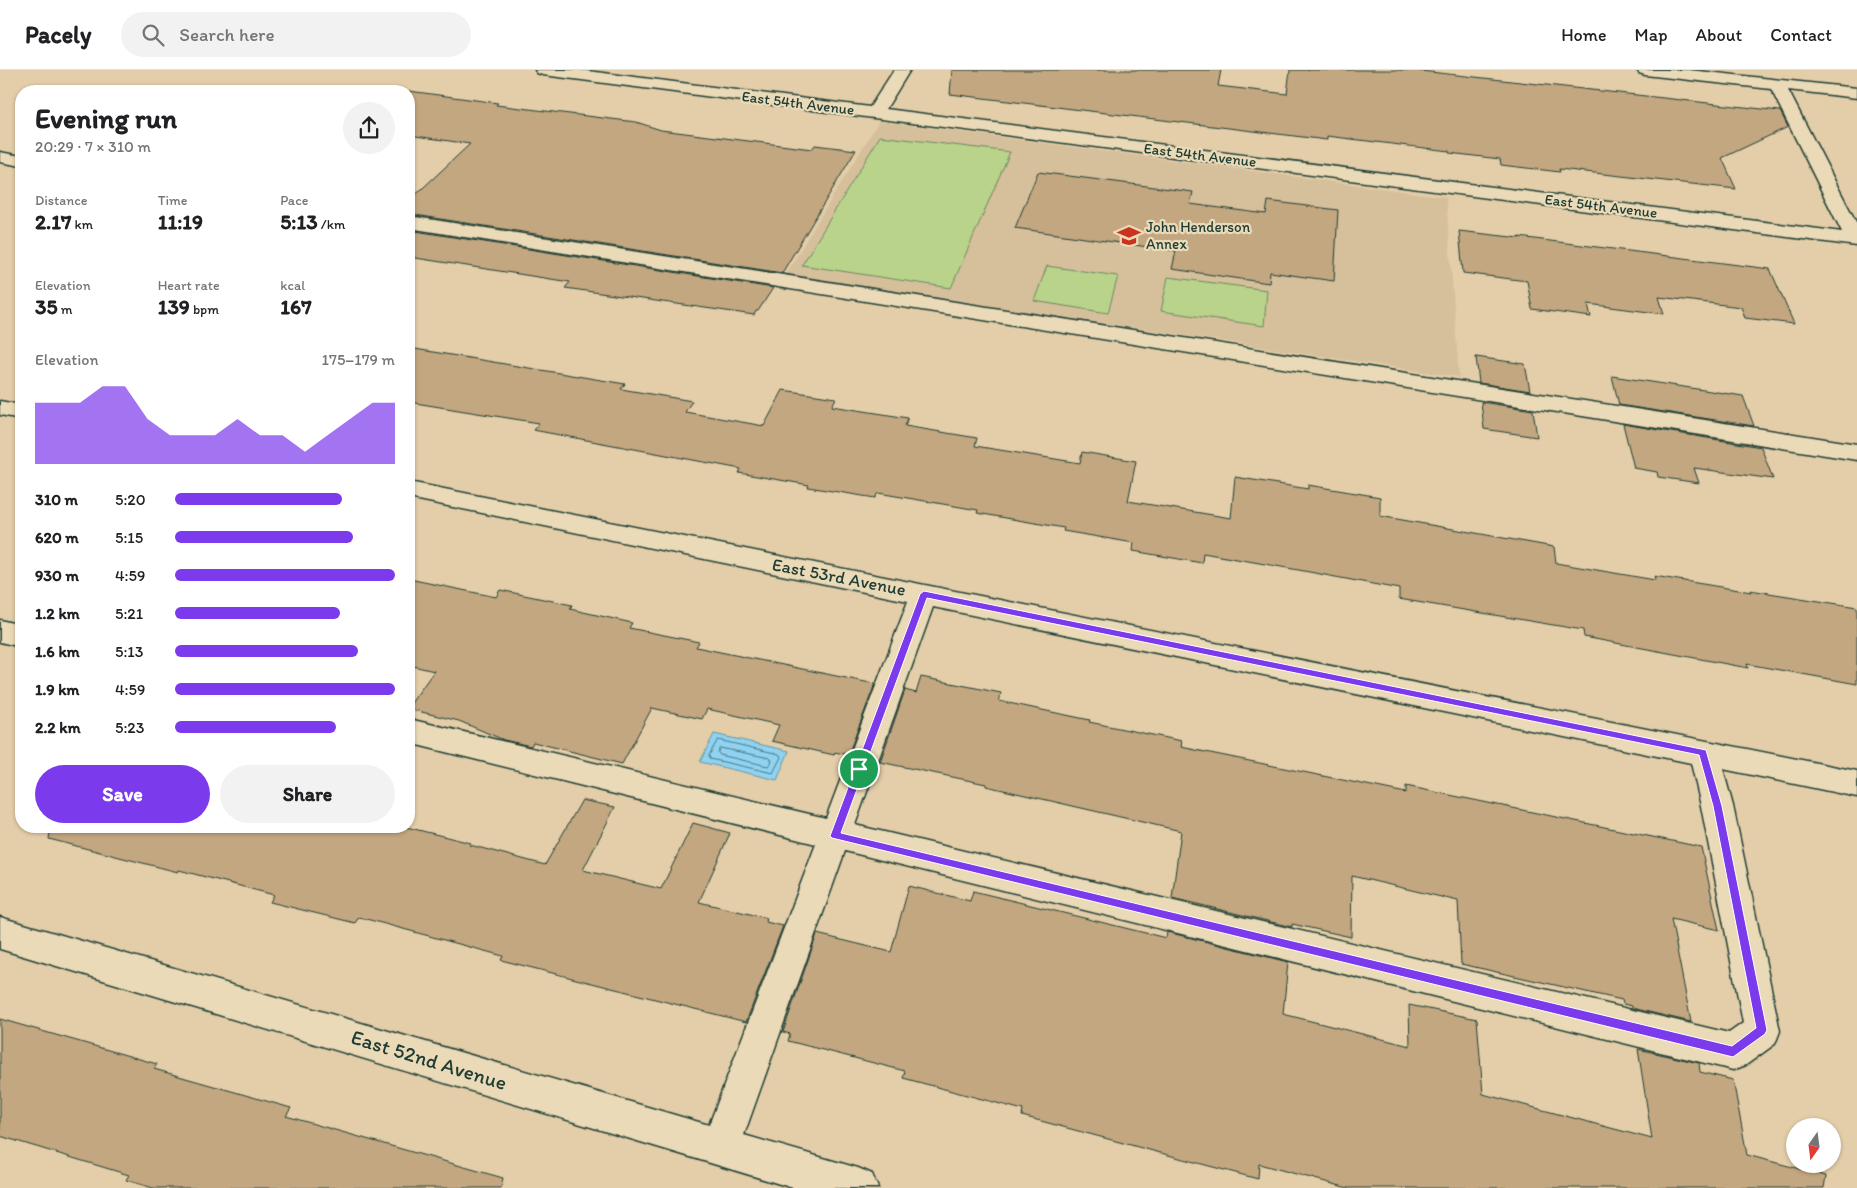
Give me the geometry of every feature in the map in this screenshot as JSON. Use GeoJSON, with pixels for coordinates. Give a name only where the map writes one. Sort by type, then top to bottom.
{"type":"FeatureCollection","features":[{"type":"Feature","properties":{"kind":"street","name":"East 54th Avenue"},"geometry":{"type":"LineString","coordinates":[[542,70],[1856,239]]}},
{"type":"Feature","properties":{"kind":"street"},"geometry":{"type":"LineString","coordinates":[[876,113],[902,70]]}},
{"type":"Feature","properties":{"kind":"street"},"geometry":{"type":"LineString","coordinates":[[1645,70],[1777,84],[1846,88]]}},
{"type":"Feature","properties":{"kind":"street"},"geometry":{"type":"LineString","coordinates":[[1777,84],[1856,239]]}},
{"type":"Feature","properties":{"kind":"street"},"geometry":{"type":"LineString","coordinates":[[0,157],[15,160]]}},
{"type":"Feature","properties":{"kind":"street"},"geometry":{"type":"LineString","coordinates":[[415,223],[1857,452]]}},
{"type":"Feature","properties":{"kind":"street"},"geometry":{"type":"LineString","coordinates":[[0,408],[15,411]]}},
{"type":"Feature","properties":{"kind":"street","name":"East 53rd Avenue"},"geometry":{"type":"LineString","coordinates":[[415,491],[1857,784]]}},
{"type":"Feature","properties":{"kind":"street"},"geometry":{"type":"LineString","coordinates":[[720,1147],[924,594]]}},
{"type":"Feature","properties":{"kind":"street"},"geometry":{"type":"LineString","coordinates":[[0,631],[15,635]]}},
{"type":"Feature","properties":{"kind":"street"},"geometry":{"type":"LineString","coordinates":[[415,732],[835,836],[1733,1052],[1762,1030],[1717,806],[1703,752]]}},
{"type":"Feature","properties":{"kind":"street","name":"East 52nd Avenue"},"geometry":{"type":"LineString","coordinates":[[0,933],[858,1188]]}},
{"type":"Feature","properties":{"kind":"shaded area","name":"John Henderson Annex"},"geometry":{"type":"Polygon","coordinates":[[[879,121],[1446,197],[1459,377],[785,275],[879,121]]]}},
{"type":"Feature","properties":{"kind":"green space"},"geometry":{"type":"Polygon","coordinates":[[[880,136],[1010,152],[951,288],[802,265],[880,136]]]}},
{"type":"Feature","properties":{"kind":"green space"},"geometry":{"type":"Polygon","coordinates":[[[1047,266],[1118,276],[1108,313],[1034,301],[1047,266]]]}},
{"type":"Feature","properties":{"kind":"green space"},"geometry":{"type":"Polygon","coordinates":[[[1168,277],[1267,290],[1264,326],[1161,311],[1168,277]]]}},
{"type":"Feature","properties":{"kind":"water"},"geometry":{"type":"Polygon","coordinates":[[[714,734],[789,751],[777,780],[700,762],[714,734]]]}},
{"type":"Feature","properties":{"kind":"building"},"geometry":{"type":"Polygon","coordinates":[[[952,70],[1221,70],[1218,86],[1287,94],[1290,70],[1412,70],[1780,111],[1788,127],[1722,158],[1736,189],[1559,169],[1560,172],[1501,165],[1500,159],[1449,153],[1449,151],[1327,136],[1327,140],[950,94],[952,70]]]}},
{"type":"Feature","properties":{"kind":"building"},"geometry":{"type":"Polygon","coordinates":[[[415,92],[498,103],[496,105],[636,122],[661,130],[812,149],[815,145],[856,150],[782,273],[415,215],[415,195],[470,144],[415,136],[415,92]]]}},
{"type":"Feature","properties":{"kind":"building"},"geometry":{"type":"Polygon","coordinates":[[[1038,172],[1193,192],[1190,204],[1266,214],[1268,201],[1338,210],[1334,281],[1270,272],[1269,283],[1172,269],[1176,251],[1015,228],[1038,172]]]}},
{"type":"Feature","properties":{"kind":"building"},"geometry":{"type":"Polygon","coordinates":[[[415,231],[773,288],[754,315],[565,288],[570,282],[415,258],[415,231]]]}},
{"type":"Feature","properties":{"kind":"building"},"geometry":{"type":"Polygon","coordinates":[[[1459,231],[1770,269],[1794,324],[1745,318],[1741,307],[1659,297],[1664,314],[1588,304],[1591,317],[1532,309],[1527,281],[1463,273],[1459,231]]]}},
{"type":"Feature","properties":{"kind":"building"},"geometry":{"type":"Polygon","coordinates":[[[415,349],[625,384],[621,389],[692,401],[685,412],[764,426],[783,390],[836,398],[832,406],[908,418],[905,426],[977,438],[975,446],[1080,463],[1082,452],[1136,461],[1128,501],[1231,518],[1235,477],[1308,489],[1308,485],[1380,497],[1380,516],[1554,547],[1556,563],[1655,580],[1654,576],[1857,607],[1857,684],[1747,664],[1748,668],[1584,637],[1583,630],[1399,599],[1399,589],[1304,571],[1203,553],[1202,563],[1133,551],[1134,543],[1063,531],[1064,528],[977,513],[978,510],[878,493],[875,498],[808,487],[809,485],[739,473],[741,469],[533,430],[539,423],[415,403],[415,349]]]}},
{"type":"Feature","properties":{"kind":"building"},"geometry":{"type":"Polygon","coordinates":[[[1476,357],[1525,364],[1530,391],[1479,383],[1476,357]]]}},
{"type":"Feature","properties":{"kind":"building"},"geometry":{"type":"Polygon","coordinates":[[[1612,376],[1743,396],[1754,426],[1619,405],[1612,376]]]}},
{"type":"Feature","properties":{"kind":"building"},"geometry":{"type":"Polygon","coordinates":[[[1481,402],[1533,410],[1537,437],[1484,429],[1481,402]]]}},
{"type":"Feature","properties":{"kind":"building"},"geometry":{"type":"Polygon","coordinates":[[[1623,424],[1761,447],[1773,479],[1694,468],[1699,483],[1658,477],[1657,472],[1634,468],[1623,424]]]}},
{"type":"Feature","properties":{"kind":"building"},"geometry":{"type":"Polygon","coordinates":[[[415,580],[496,597],[500,590],[572,605],[570,609],[632,623],[629,628],[699,642],[696,647],[875,684],[848,755],[835,752],[834,755],[772,741],[779,725],[707,709],[702,719],[652,708],[622,764],[533,742],[531,746],[504,740],[459,721],[415,710],[415,698],[434,671],[415,666],[415,580]]]}},
{"type":"Feature","properties":{"kind":"building"},"geometry":{"type":"Polygon","coordinates":[[[921,677],[1001,693],[999,701],[1182,741],[1181,747],[1406,793],[1406,786],[1701,847],[1719,930],[1671,919],[1691,1022],[1632,1008],[1632,1006],[1623,1004],[1622,1000],[1461,964],[1458,901],[1352,876],[1351,937],[1292,924],[1292,927],[1172,898],[1181,831],[986,786],[986,784],[880,762],[905,690],[916,693],[921,677]]]}},
{"type":"Feature","properties":{"kind":"building"},"geometry":{"type":"Polygon","coordinates":[[[582,800],[615,807],[583,870],[661,889],[693,823],[730,833],[699,902],[767,918],[766,922],[783,926],[746,1022],[501,960],[503,956],[359,917],[355,923],[270,902],[274,895],[49,839],[50,833],[415,833],[415,829],[471,843],[470,845],[545,865],[582,800]]]}},
{"type":"Feature","properties":{"kind":"building"},"geometry":{"type":"Polygon","coordinates":[[[909,886],[970,901],[973,891],[1166,938],[1167,932],[1288,962],[1283,1014],[1410,1046],[1409,1005],[1477,1019],[1483,1094],[1652,1139],[1638,1049],[1699,1063],[1700,1072],[1733,1080],[1747,1155],[1786,1165],[1786,1173],[1815,1173],[1826,1176],[1824,1188],[1348,1188],[1259,1164],[1258,1179],[1022,1116],[1023,1110],[903,1078],[905,1071],[788,1041],[790,1034],[783,1032],[817,934],[891,952],[909,886]]]}},
{"type":"Feature","properties":{"kind":"building"},"geometry":{"type":"Polygon","coordinates":[[[0,1019],[157,1064],[154,1069],[291,1108],[286,1116],[503,1178],[501,1188],[153,1188],[126,1180],[129,1175],[0,1136],[0,1019]]]}},
{"type":"Feature","properties":{"kind":"place","name":"John Henderson Annex"},"geometry":{"type":"Point","coordinates":[1129,236]}},
{"type":"Feature","properties":{"kind":"route"},"geometry":{"type":"LineString","coordinates":[[924,594],[1703,752],[1717,806],[1762,1030],[1733,1052],[835,836],[859,769],[924,594]]}}]}
